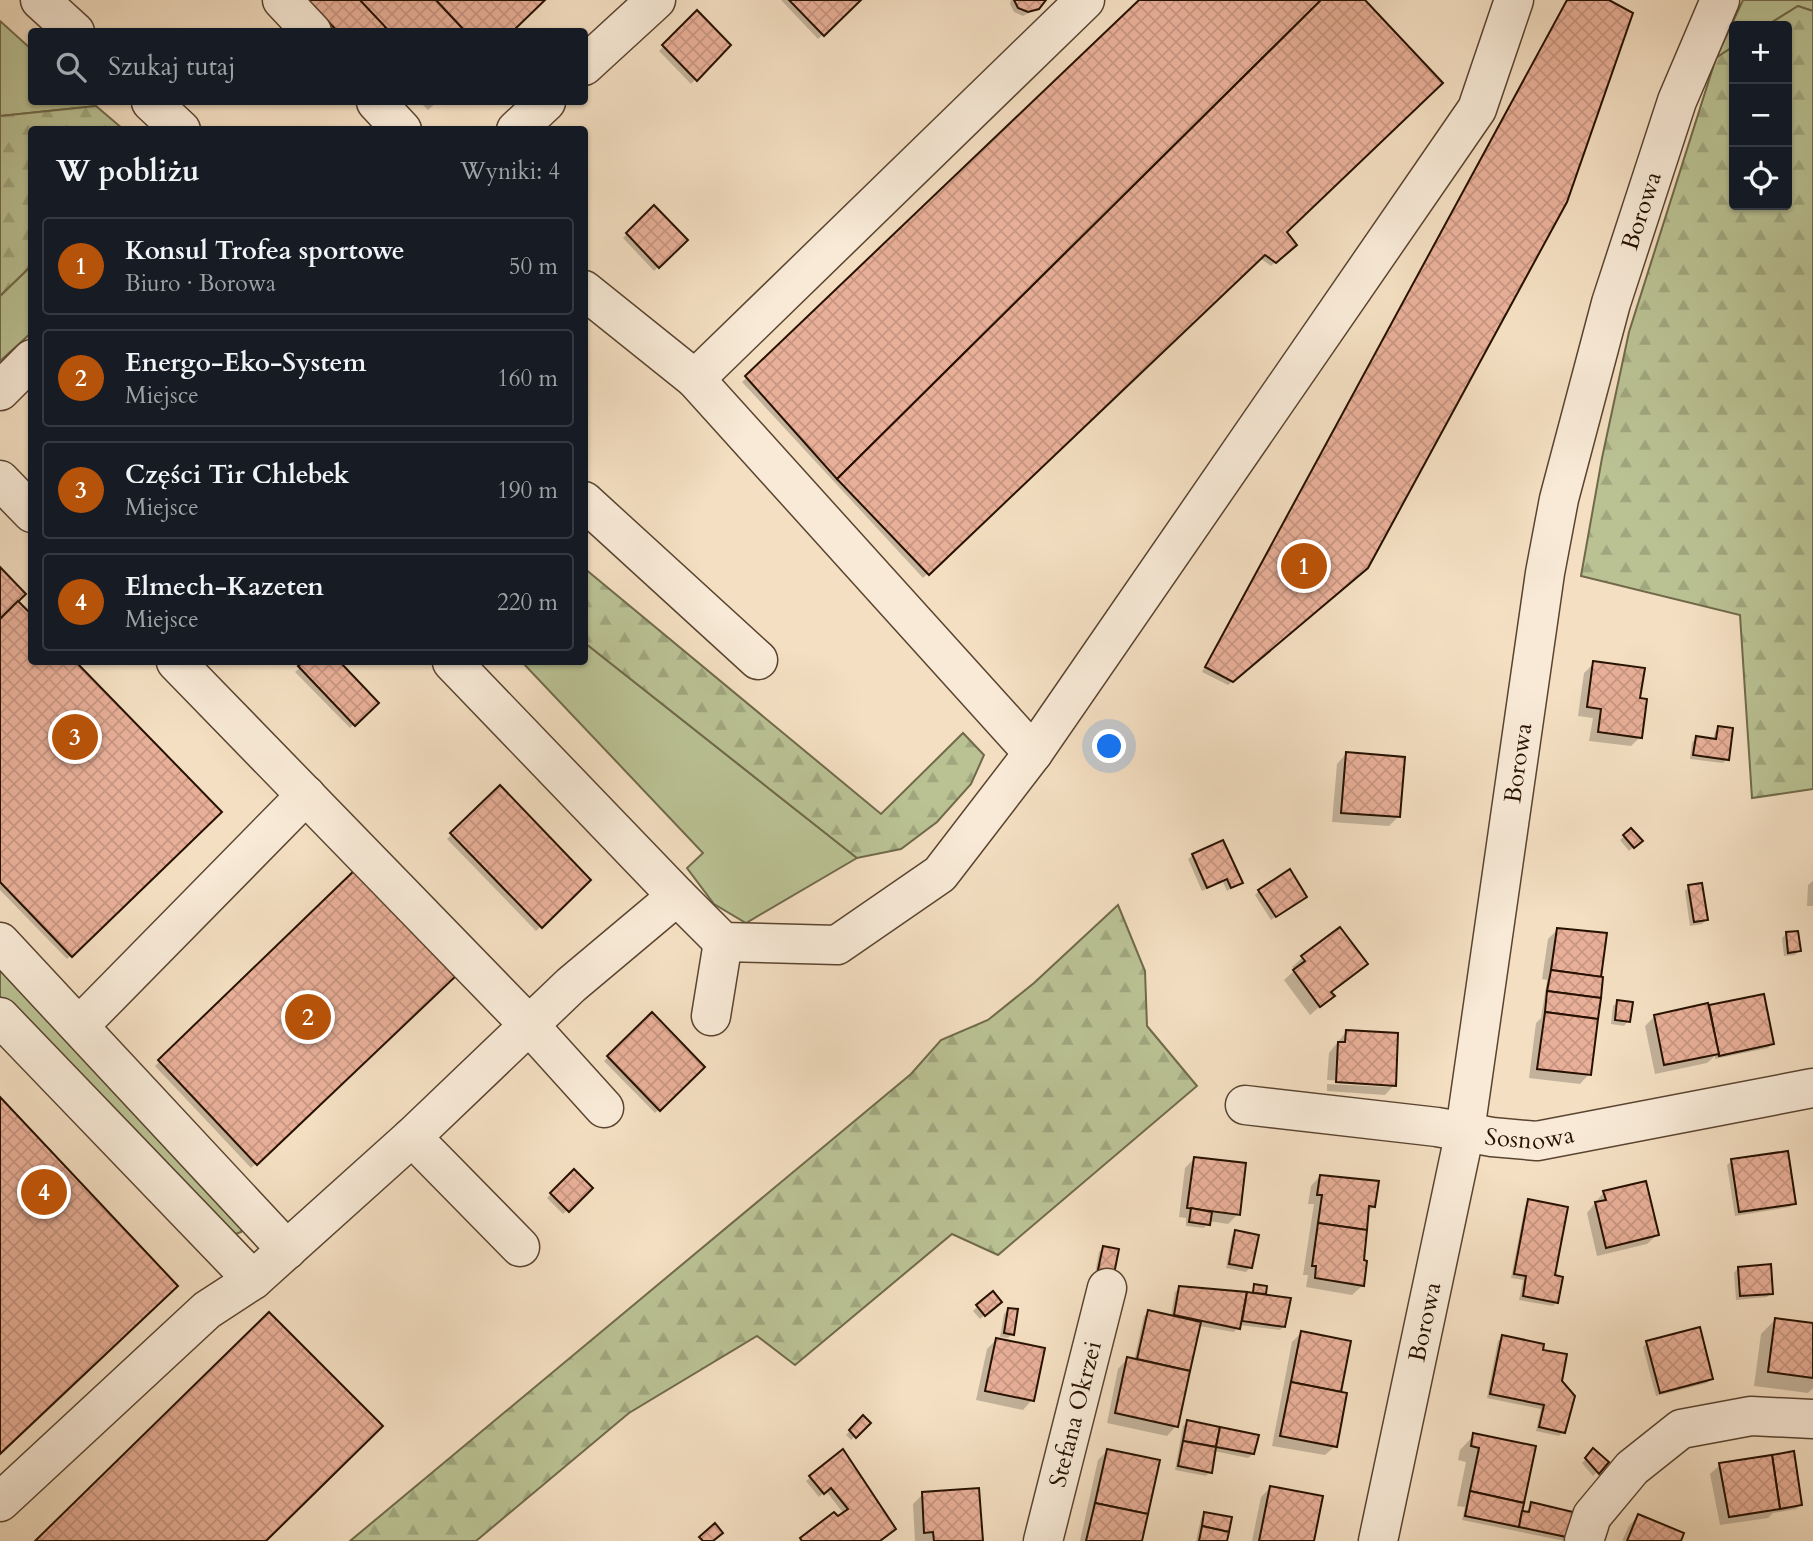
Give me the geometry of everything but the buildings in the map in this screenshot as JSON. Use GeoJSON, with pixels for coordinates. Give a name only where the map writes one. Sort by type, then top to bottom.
{"type":"FeatureCollection","features":[{"type":"Feature","properties":{"kind":"street"},"geometry":{"type":"LineString","coordinates":[[40,0],[71,28]]}},
{"type":"Feature","properties":{"kind":"street"},"geometry":{"type":"LineString","coordinates":[[282,0],[308,28]]}},
{"type":"Feature","properties":{"kind":"street"},"geometry":{"type":"LineString","coordinates":[[588,62],[656,0]]}},
{"type":"Feature","properties":{"kind":"street"},"geometry":{"type":"LineString","coordinates":[[695,379],[1085,0]]}},
{"type":"Feature","properties":{"kind":"street"},"geometry":{"type":"LineString","coordinates":[[455,665],[723,942],[837,945],[940,874],[1033,753],[1478,109],[1514,0]]}},
{"type":"Feature","properties":{"kind":"street","name":"Borowa"},"geometry":{"type":"LineString","coordinates":[[1378,1541],[1465,1132],[1545,573],[1559,499],[1619,278],[1677,101],[1720,0]]}},
{"type":"Feature","properties":{"kind":"street"},"geometry":{"type":"LineString","coordinates":[[154,105],[177,126]]}},
{"type":"Feature","properties":{"kind":"street"},"geometry":{"type":"LineString","coordinates":[[379,105],[398,126]]}},
{"type":"Feature","properties":{"kind":"street"},"geometry":{"type":"LineString","coordinates":[[520,126],[544,105]]}},
{"type":"Feature","properties":{"kind":"street"},"geometry":{"type":"LineString","coordinates":[[588,293],[695,379],[1033,753]]}},
{"type":"Feature","properties":{"kind":"street"},"geometry":{"type":"LineString","coordinates":[[0,391],[28,363]]}},
{"type":"Feature","properties":{"kind":"street"},"geometry":{"type":"LineString","coordinates":[[0,480],[28,509]]}},
{"type":"Feature","properties":{"kind":"street"},"geometry":{"type":"LineString","coordinates":[[588,505],[758,660]]}},
{"type":"Feature","properties":{"kind":"street"},"geometry":{"type":"LineString","coordinates":[[179,665],[529,1025],[604,1108]]}},
{"type":"Feature","properties":{"kind":"street"},"geometry":{"type":"LineString","coordinates":[[79,1026],[306,796]]}},
{"type":"Feature","properties":{"kind":"street"},"geometry":{"type":"LineString","coordinates":[[0,1502],[207,1310],[253,1280],[412,1137],[571,985],[677,897]]}},
{"type":"Feature","properties":{"kind":"street"},"geometry":{"type":"LineString","coordinates":[[0,942],[287,1250]]}},
{"type":"Feature","properties":{"kind":"street"},"geometry":{"type":"LineString","coordinates":[[711,1016],[723,942]]}},
{"type":"Feature","properties":{"kind":"street"},"geometry":{"type":"LineString","coordinates":[[0,1017],[253,1280]]}},
{"type":"Feature","properties":{"kind":"street","name":"Sosnowa"},"geometry":{"type":"LineString","coordinates":[[1245,1105],[1537,1141],[1813,1087]]}},
{"type":"Feature","properties":{"kind":"street"},"geometry":{"type":"LineString","coordinates":[[412,1137],[520,1247]]}},
{"type":"Feature","properties":{"kind":"street","name":"Stefana Okrzei"},"geometry":{"type":"LineString","coordinates":[[1043,1541],[1107,1288]]}},
{"type":"Feature","properties":{"kind":"street"},"geometry":{"type":"LineString","coordinates":[[1584,1541],[1592,1516],[1632,1468],[1681,1429],[1751,1416],[1813,1419]]}},
{"type":"Feature","properties":{"kind":"green space"},"geometry":{"type":"Polygon","coordinates":[[[1743,0],[1813,0],[1813,11],[1798,6],[1774,21],[1733,21],[1743,0]]]}},
{"type":"Feature","properties":{"kind":"green space"},"geometry":{"type":"Polygon","coordinates":[[[1798,6],[1813,11],[1813,789],[1752,798],[1740,615],[1581,576],[1602,458],[1629,332],[1716,58],[1729,49],[1729,210],[1792,210],[1792,21],[1774,21],[1798,6]]]}},
{"type":"Feature","properties":{"kind":"green space"},"geometry":{"type":"Polygon","coordinates":[[[0,21],[28,46],[28,105],[96,106],[0,116],[0,21]]]}},
{"type":"Feature","properties":{"kind":"green space"},"geometry":{"type":"Polygon","coordinates":[[[1729,30],[1729,49],[1716,58],[1729,30]]]}},
{"type":"Feature","properties":{"kind":"green space"},"geometry":{"type":"Polygon","coordinates":[[[96,106],[119,126],[28,126],[28,269],[0,296],[0,116],[96,106]]]}},
{"type":"Feature","properties":{"kind":"green space"},"geometry":{"type":"Polygon","coordinates":[[[28,269],[28,336],[0,361],[0,296],[28,269]]]}},
{"type":"Feature","properties":{"kind":"green space"},"geometry":{"type":"Polygon","coordinates":[[[588,571],[881,814],[963,733],[984,755],[971,784],[937,822],[901,849],[857,858],[588,645],[588,571]]]}},
{"type":"Feature","properties":{"kind":"green space"},"geometry":{"type":"Polygon","coordinates":[[[588,645],[857,858],[746,923],[714,904],[687,868],[703,853],[525,665],[588,665],[588,645]]]}},
{"type":"Feature","properties":{"kind":"green space"},"geometry":{"type":"Polygon","coordinates":[[[1118,905],[1145,971],[1147,1026],[1197,1086],[998,1255],[952,1234],[795,1365],[757,1336],[629,1413],[476,1541],[350,1541],[911,1074],[941,1040],[988,1020],[1034,983],[1118,905]]]}},
{"type":"Feature","properties":{"kind":"green space"},"geometry":{"type":"Polygon","coordinates":[[[0,960],[243,1226],[241,1232],[233,1235],[0,1007],[0,960]]]}},
{"type":"Feature","properties":{"kind":"place","name":"Konsul Trofea sportowe"},"geometry":{"type":"Point","coordinates":[1304,566]}},
{"type":"Feature","properties":{"kind":"place","name":"Części Tir Chlebek"},"geometry":{"type":"Point","coordinates":[75,737]}},
{"type":"Feature","properties":{"kind":"place","name":"Energo-Eko-System"},"geometry":{"type":"Point","coordinates":[308,1017]}},
{"type":"Feature","properties":{"kind":"place","name":"Elmech-Kazeten"},"geometry":{"type":"Point","coordinates":[44,1192]}}]}
